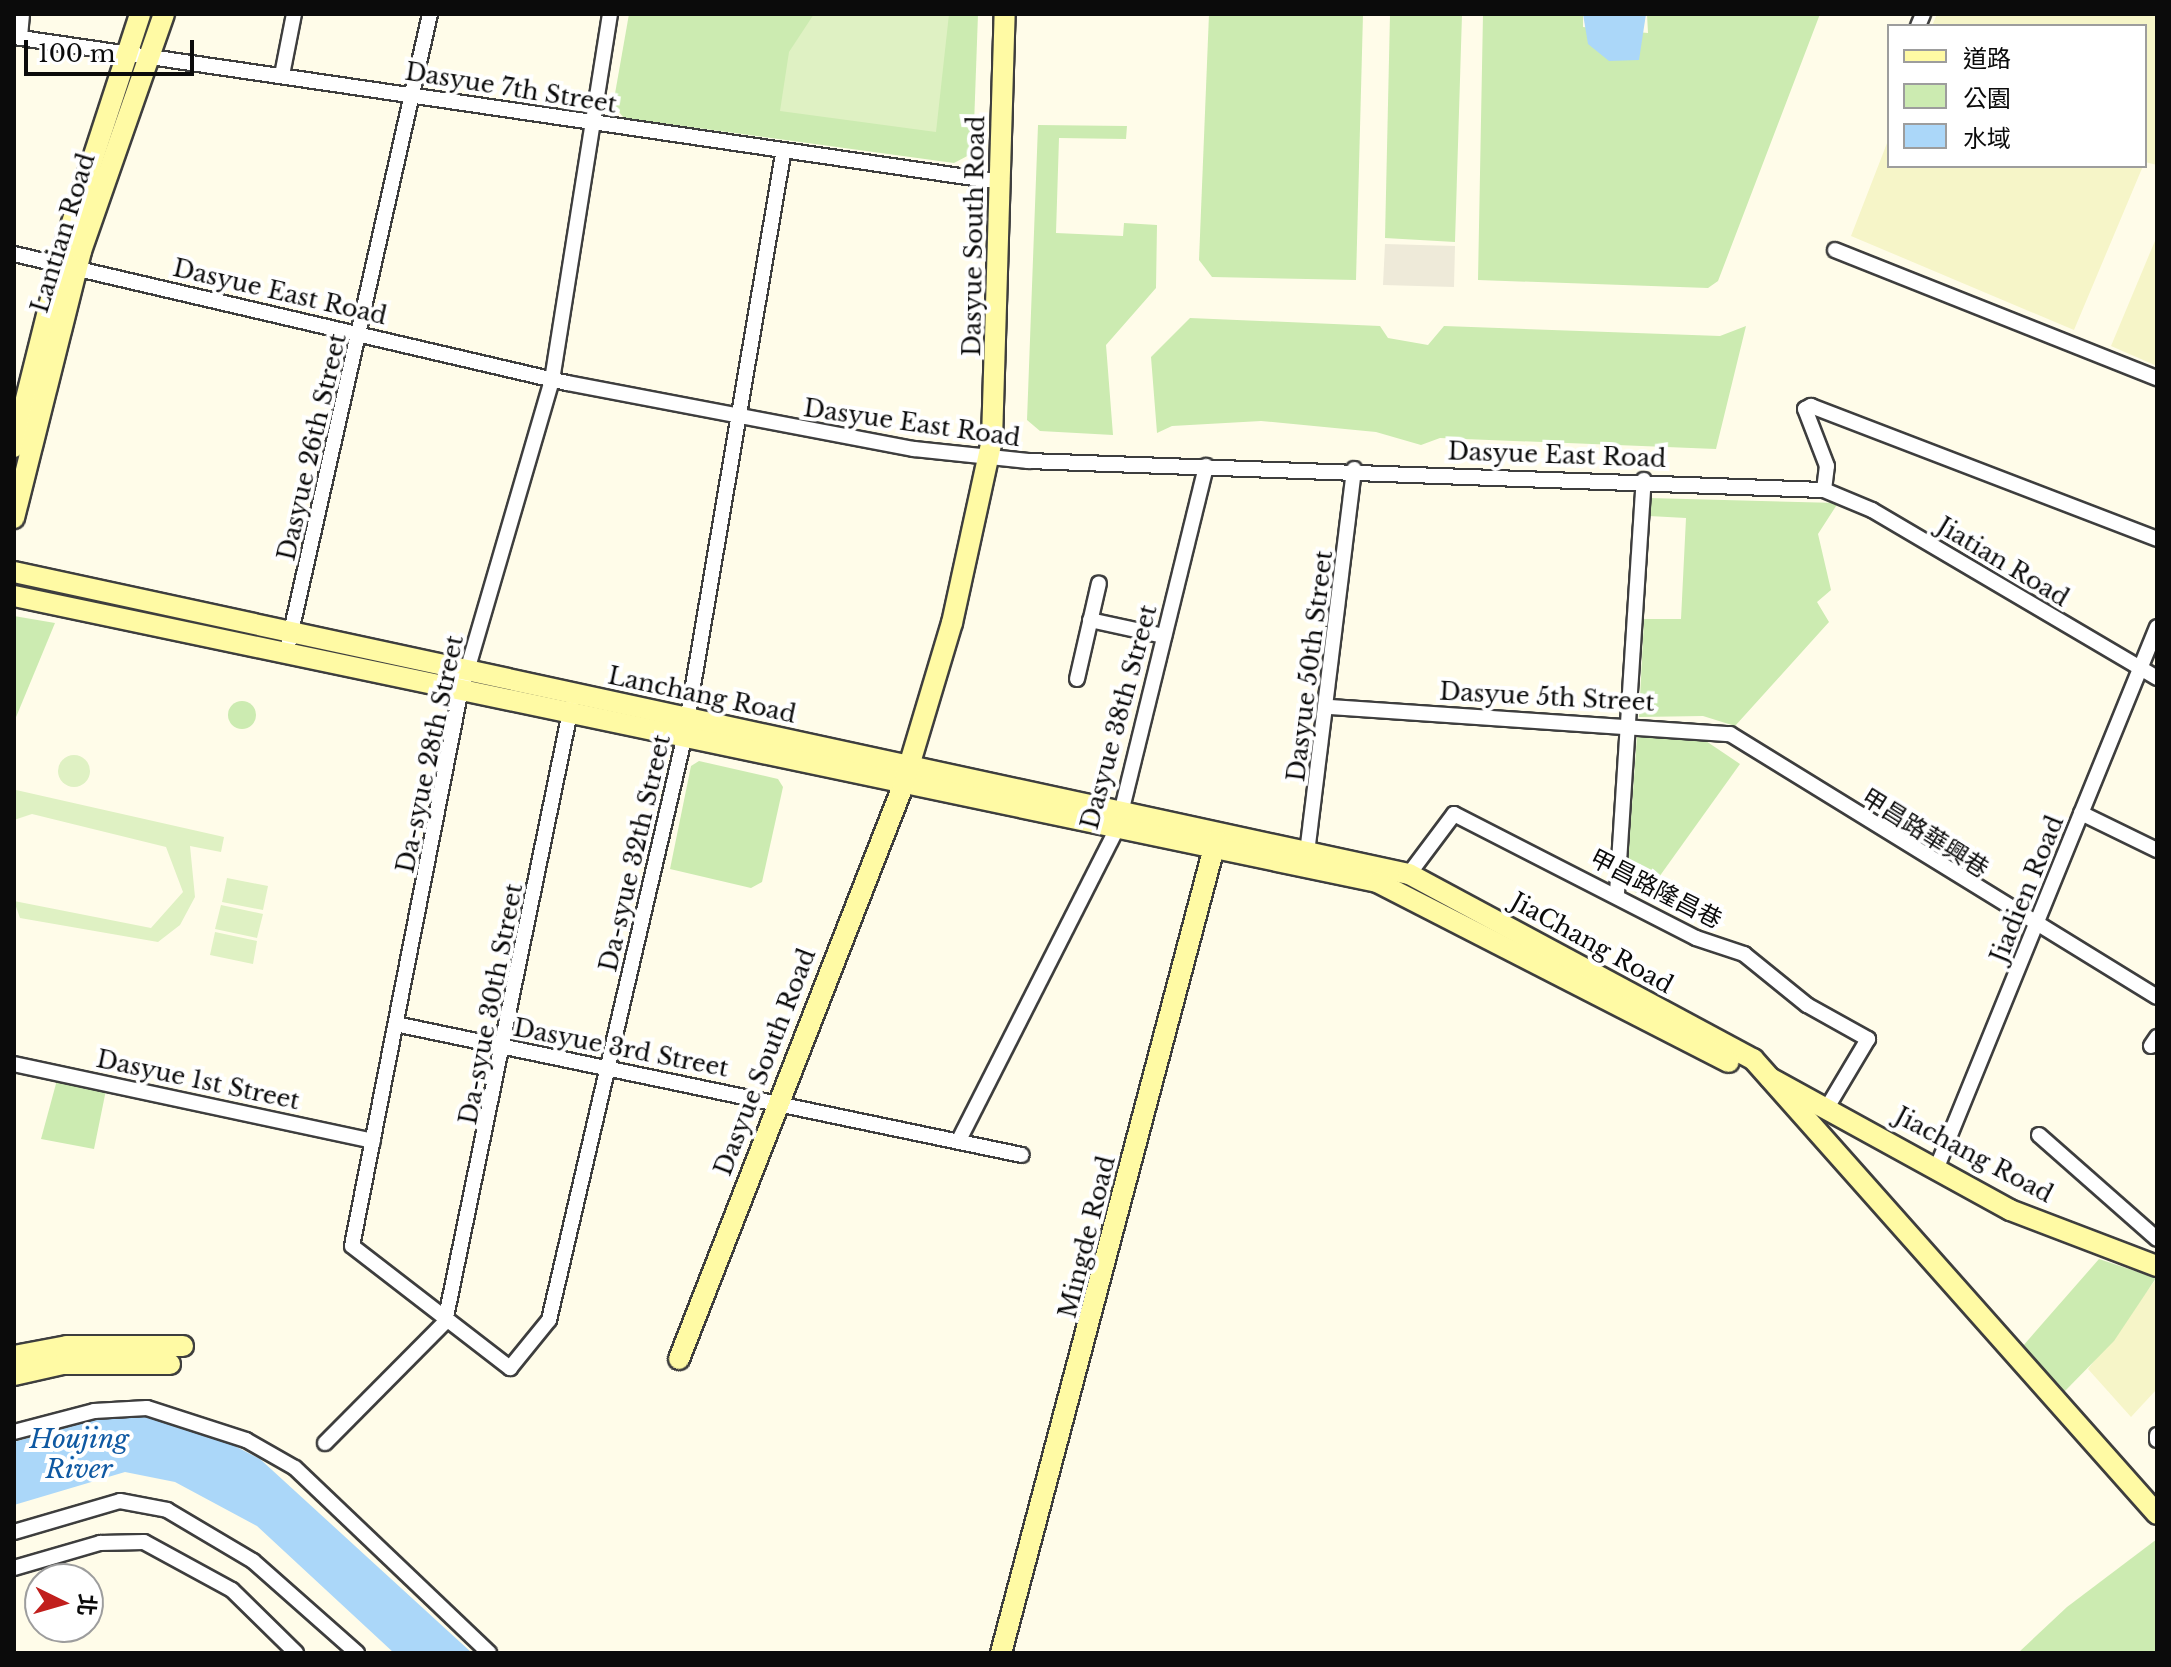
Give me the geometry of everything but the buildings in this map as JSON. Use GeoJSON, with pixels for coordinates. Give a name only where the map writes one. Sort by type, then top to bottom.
{"type":"FeatureCollection","features":[{"type":"Feature","properties":{"kind":"street"},"geometry":{"type":"LineString","coordinates":[[17,37],[22,14]]}},
{"type":"Feature","properties":{"kind":"street","name":"Lantian Road"},"geometry":{"type":"LineString","coordinates":[[14,447],[140,14]]}},
{"type":"Feature","properties":{"kind":"street","name":"Lantian Road"},"geometry":{"type":"LineString","coordinates":[[14,518],[68,266],[164,14]]}},
{"type":"Feature","properties":{"kind":"street"},"geometry":{"type":"LineString","coordinates":[[282,75],[294,14]]}},
{"type":"Feature","properties":{"kind":"street","name":"Dasyue 26th Street"},"geometry":{"type":"LineString","coordinates":[[286,654],[361,333],[430,14]]}},
{"type":"Feature","properties":{"kind":"street","name":"Da-syue 28th Street"},"geometry":{"type":"LineString","coordinates":[[445,1322],[353,1252],[373,1141],[400,1025],[461,692],[552,380],[590,124],[610,14]]}},
{"type":"Feature","properties":{"kind":"street","name":"Dasyue South Road"},"geometry":{"type":"LineString","coordinates":[[679,1359],[777,1100],[906,776],[952,623],[983,458],[992,440],[998,343],[991,14]]}},
{"type":"Feature","properties":{"kind":"street","name":"Dasyue South Road"},"geometry":{"type":"LineString","coordinates":[[996,181],[1005,14]]}},
{"type":"Feature","properties":{"kind":"street","name":"Dasyue 7th Street"},"geometry":{"type":"LineString","coordinates":[[17,37],[128,48],[783,154],[996,181]]}},
{"type":"Feature","properties":{"kind":"street","name":"Da-syue 32th Street"},"geometry":{"type":"LineString","coordinates":[[445,1322],[515,1369],[549,1320],[684,739],[783,154]]}},
{"type":"Feature","properties":{"kind":"street"},"geometry":{"type":"LineString","coordinates":[[1835,250],[2157,378]]}},
{"type":"Feature","properties":{"kind":"street","name":"Dasyue East Road"},"geometry":{"type":"LineString","coordinates":[[14,254],[552,380],[739,419],[983,458],[1644,480],[1824,490]]}},
{"type":"Feature","properties":{"kind":"street"},"geometry":{"type":"LineString","coordinates":[[1824,490],[1827,466],[1805,409],[1811,406],[2157,539]]}},
{"type":"Feature","properties":{"kind":"street","name":"Dasyue 38th Street"},"geometry":{"type":"LineString","coordinates":[[959,1140],[1120,820],[1206,466]]}},
{"type":"Feature","properties":{"kind":"street","name":"Dasyue 50th Street"},"geometry":{"type":"LineString","coordinates":[[1306,858],[1330,707],[1354,469]]}},
{"type":"Feature","properties":{"kind":"street"},"geometry":{"type":"LineString","coordinates":[[1617,893],[1644,480]]}},
{"type":"Feature","properties":{"kind":"street","name":"Jiatian Road"},"geometry":{"type":"LineString","coordinates":[[1824,490],[1872,510],[2157,678]]}},
{"type":"Feature","properties":{"kind":"street","name":"Lanchang Road"},"geometry":{"type":"LineString","coordinates":[[14,572],[688,718],[906,776]]}},
{"type":"Feature","properties":{"kind":"street"},"geometry":{"type":"LineString","coordinates":[[1077,679],[1099,583]]}},
{"type":"Feature","properties":{"kind":"street","name":"Lanchang Road"},"geometry":{"type":"LineString","coordinates":[[14,596],[684,739],[906,776],[1379,874]]}},
{"type":"Feature","properties":{"kind":"street"},"geometry":{"type":"LineString","coordinates":[[1090,620],[1164,636]]}},
{"type":"Feature","properties":{"kind":"street","name":"Jiadien Road"},"geometry":{"type":"LineString","coordinates":[[1937,1167],[2157,627]]}},
{"type":"Feature","properties":{"kind":"street","name":"Da-syue 30th Street"},"geometry":{"type":"LineString","coordinates":[[445,1322],[506,1048],[575,694]]}},
{"type":"Feature","properties":{"kind":"street","name":"Dasyue 5th Street"},"geometry":{"type":"LineString","coordinates":[[1330,707],[1707,728],[1730,734],[1754,755]]}},
{"type":"Feature","properties":{"kind":"street","name":"甲昌路華興巷"},"geometry":{"type":"LineString","coordinates":[[1754,755],[2035,927],[2157,997]]}},
{"type":"Feature","properties":{"kind":"street"},"geometry":{"type":"LineString","coordinates":[[2081,813],[2157,850]]}},
{"type":"Feature","properties":{"kind":"street","name":"甲昌路隆昌巷"},"geometry":{"type":"LineString","coordinates":[[1409,874],[1454,814],[1617,893],[1696,938],[1744,954],[1807,1005],[1868,1039],[1828,1106]]}},
{"type":"Feature","properties":{"kind":"street","name":"Mingde Road"},"geometry":{"type":"LineString","coordinates":[[1001,1653],[1216,841]]}},
{"type":"Feature","properties":{"kind":"street"},"geometry":{"type":"LineString","coordinates":[[1379,874],[1771,1078],[2157,1514]]}},
{"type":"Feature","properties":{"kind":"street","name":"JiaChang Road"},"geometry":{"type":"LineString","coordinates":[[1379,874],[1409,874],[1753,1059],[1771,1078]]}},
{"type":"Feature","properties":{"kind":"street","name":"Dasyue 3rd Street"},"geometry":{"type":"LineString","coordinates":[[400,1025],[777,1100],[1022,1155]]}},
{"type":"Feature","properties":{"kind":"street","name":"Dasyue 1st Street"},"geometry":{"type":"LineString","coordinates":[[14,1064],[373,1141]]}},
{"type":"Feature","properties":{"kind":"street","name":"Jiachang Road"},"geometry":{"type":"LineString","coordinates":[[1771,1078],[1828,1106],[2010,1210],[2150,1264]]}},
{"type":"Feature","properties":{"kind":"street"},"geometry":{"type":"LineString","coordinates":[[2039,1135],[2156,1238],[2150,1264]]}},
{"type":"Feature","properties":{"kind":"street"},"geometry":{"type":"LineString","coordinates":[[325,1443],[445,1322]]}},
{"type":"Feature","properties":{"kind":"street"},"geometry":{"type":"LineString","coordinates":[[14,1356],[67,1346],[183,1346]]}},
{"type":"Feature","properties":{"kind":"street"},"geometry":{"type":"LineString","coordinates":[[14,1375],[63,1364],[170,1364]]}},
{"type":"Feature","properties":{"kind":"street"},"geometry":{"type":"LineString","coordinates":[[14,1432],[94,1411],[147,1408],[246,1440],[295,1468],[489,1653]]}},
{"type":"Feature","properties":{"kind":"street"},"geometry":{"type":"LineString","coordinates":[[14,1532],[120,1501],[167,1510],[253,1561],[357,1653]]}},
{"type":"Feature","properties":{"kind":"street"},"geometry":{"type":"LineString","coordinates":[[14,1568],[100,1543],[144,1542],[232,1590],[296,1653]]}},
{"type":"Feature","properties":{"kind":"green space"},"geometry":{"type":"Polygon","coordinates":[[[629,14],[978,14],[973,153],[954,163],[624,118],[613,105],[629,14]]]}},
{"type":"Feature","properties":{"kind":"green space"},"geometry":{"type":"Polygon","coordinates":[[[814,14],[949,14],[936,132],[780,111],[789,52],[814,14]]]}},
{"type":"Feature","properties":{"kind":"green space"},"geometry":{"type":"Polygon","coordinates":[[[1209,14],[1363,14],[1356,280],[1212,277],[1199,260],[1209,14]]]}},
{"type":"Feature","properties":{"kind":"green space"},"geometry":{"type":"Polygon","coordinates":[[[1390,14],[1462,14],[1455,242],[1385,238],[1390,14]]]}},
{"type":"Feature","properties":{"kind":"green space"},"geometry":{"type":"Polygon","coordinates":[[[1483,14],[1583,14],[1583,27],[1648,33],[1647,14],[1820,14],[1718,281],[1708,288],[1478,280],[1483,14]]]}},
{"type":"Feature","properties":{"kind":"green space"},"geometry":{"type":"Polygon","coordinates":[[[1937,14],[2157,14],[2157,165],[2147,162],[2147,24],[1933,24],[1937,14]]]}},
{"type":"Feature","properties":{"kind":"green space"},"geometry":{"type":"Polygon","coordinates":[[[1038,125],[1127,126],[1126,139],[1059,138],[1056,233],[1123,236],[1124,223],[1157,225],[1156,288],[1106,345],[1113,435],[1040,431],[1027,420],[1038,125]]]}},
{"type":"Feature","properties":{"kind":"green space"},"geometry":{"type":"Polygon","coordinates":[[[1887,143],[1887,168],[2142,168],[2074,330],[1851,236],[1887,143]]]}},
{"type":"Feature","properties":{"kind":"green space"},"geometry":{"type":"Polygon","coordinates":[[[2157,236],[2157,366],[2111,346],[2157,236]]]}},
{"type":"Feature","properties":{"kind":"green space"},"geometry":{"type":"Polygon","coordinates":[[[1190,318],[1380,326],[1388,338],[1428,345],[1444,326],[1720,336],[1746,326],[1716,449],[1440,438],[1421,445],[1376,432],[1261,421],[1172,426],[1157,433],[1151,357],[1190,318]]]}},
{"type":"Feature","properties":{"kind":"green space"},"geometry":{"type":"Polygon","coordinates":[[[1649,498],[1838,503],[1818,534],[1831,590],[1817,602],[1829,622],[1735,726],[1703,716],[1639,717],[1644,619],[1681,619],[1686,518],[1649,516],[1649,498]]]}},
{"type":"Feature","properties":{"kind":"green space"},"geometry":{"type":"Polygon","coordinates":[[[14,616],[55,623],[14,722],[14,616]]]}},
{"type":"Feature","properties":{"kind":"green space"},"geometry":{"type":"Polygon","coordinates":[[[242,701],[252,705],[256,715],[252,725],[242,729],[232,725],[228,715],[232,705],[242,701]]]}},
{"type":"Feature","properties":{"kind":"green space"},"geometry":{"type":"Polygon","coordinates":[[[1646,734],[1703,739],[1740,764],[1644,898],[1626,886],[1637,737],[1646,734]]]}},
{"type":"Feature","properties":{"kind":"green space"},"geometry":{"type":"Polygon","coordinates":[[[74,755],[85,760],[90,771],[85,782],[74,787],[63,782],[58,771],[63,760],[74,755]]]}},
{"type":"Feature","properties":{"kind":"green space"},"geometry":{"type":"Polygon","coordinates":[[[699,761],[778,779],[783,787],[762,882],[751,888],[670,869],[691,766],[699,761]]]}},
{"type":"Feature","properties":{"kind":"green space"},"geometry":{"type":"Polygon","coordinates":[[[16,790],[224,837],[221,852],[190,846],[195,897],[180,925],[158,942],[20,918],[14,901],[151,928],[183,892],[166,847],[32,814],[14,820],[16,790]]]}},
{"type":"Feature","properties":{"kind":"green space"},"geometry":{"type":"Polygon","coordinates":[[[227,878],[268,886],[263,910],[222,902],[227,878]]]}},
{"type":"Feature","properties":{"kind":"green space"},"geometry":{"type":"Polygon","coordinates":[[[221,905],[263,914],[257,938],[215,929],[221,905]]]}},
{"type":"Feature","properties":{"kind":"green space"},"geometry":{"type":"Polygon","coordinates":[[[215,932],[257,941],[253,964],[210,955],[215,932]]]}},
{"type":"Feature","properties":{"kind":"green space"},"geometry":{"type":"Polygon","coordinates":[[[57,1080],[106,1090],[94,1149],[41,1139],[57,1080]]]}},
{"type":"Feature","properties":{"kind":"green space"},"geometry":{"type":"Polygon","coordinates":[[[2099,1259],[2156,1278],[2114,1341],[2063,1393],[2022,1347],[2099,1259]]]}},
{"type":"Feature","properties":{"kind":"green space"},"geometry":{"type":"Polygon","coordinates":[[[2157,1278],[2157,1389],[2131,1417],[2088,1369],[2157,1278]]]}},
{"type":"Feature","properties":{"kind":"green space"},"geometry":{"type":"Polygon","coordinates":[[[2157,1539],[2157,1653],[2018,1653],[2067,1607],[2157,1539]]]}},
{"type":"Feature","properties":{"kind":"shaded area"},"geometry":{"type":"Polygon","coordinates":[[[1385,244],[1455,246],[1454,287],[1383,285],[1385,244]]]}},
{"type":"Feature","properties":{"kind":"water"},"geometry":{"type":"Polygon","coordinates":[[[1583,14],[1646,14],[1639,60],[1609,61],[1588,44],[1583,14]]]}},
{"type":"Feature","properties":{"kind":"water","name":"Houjing River"},"geometry":{"type":"Polygon","coordinates":[[[143,1415],[204,1430],[260,1459],[472,1653],[394,1653],[257,1526],[175,1482],[125,1472],[14,1505],[14,1442],[88,1421],[143,1415]]]}}]}
